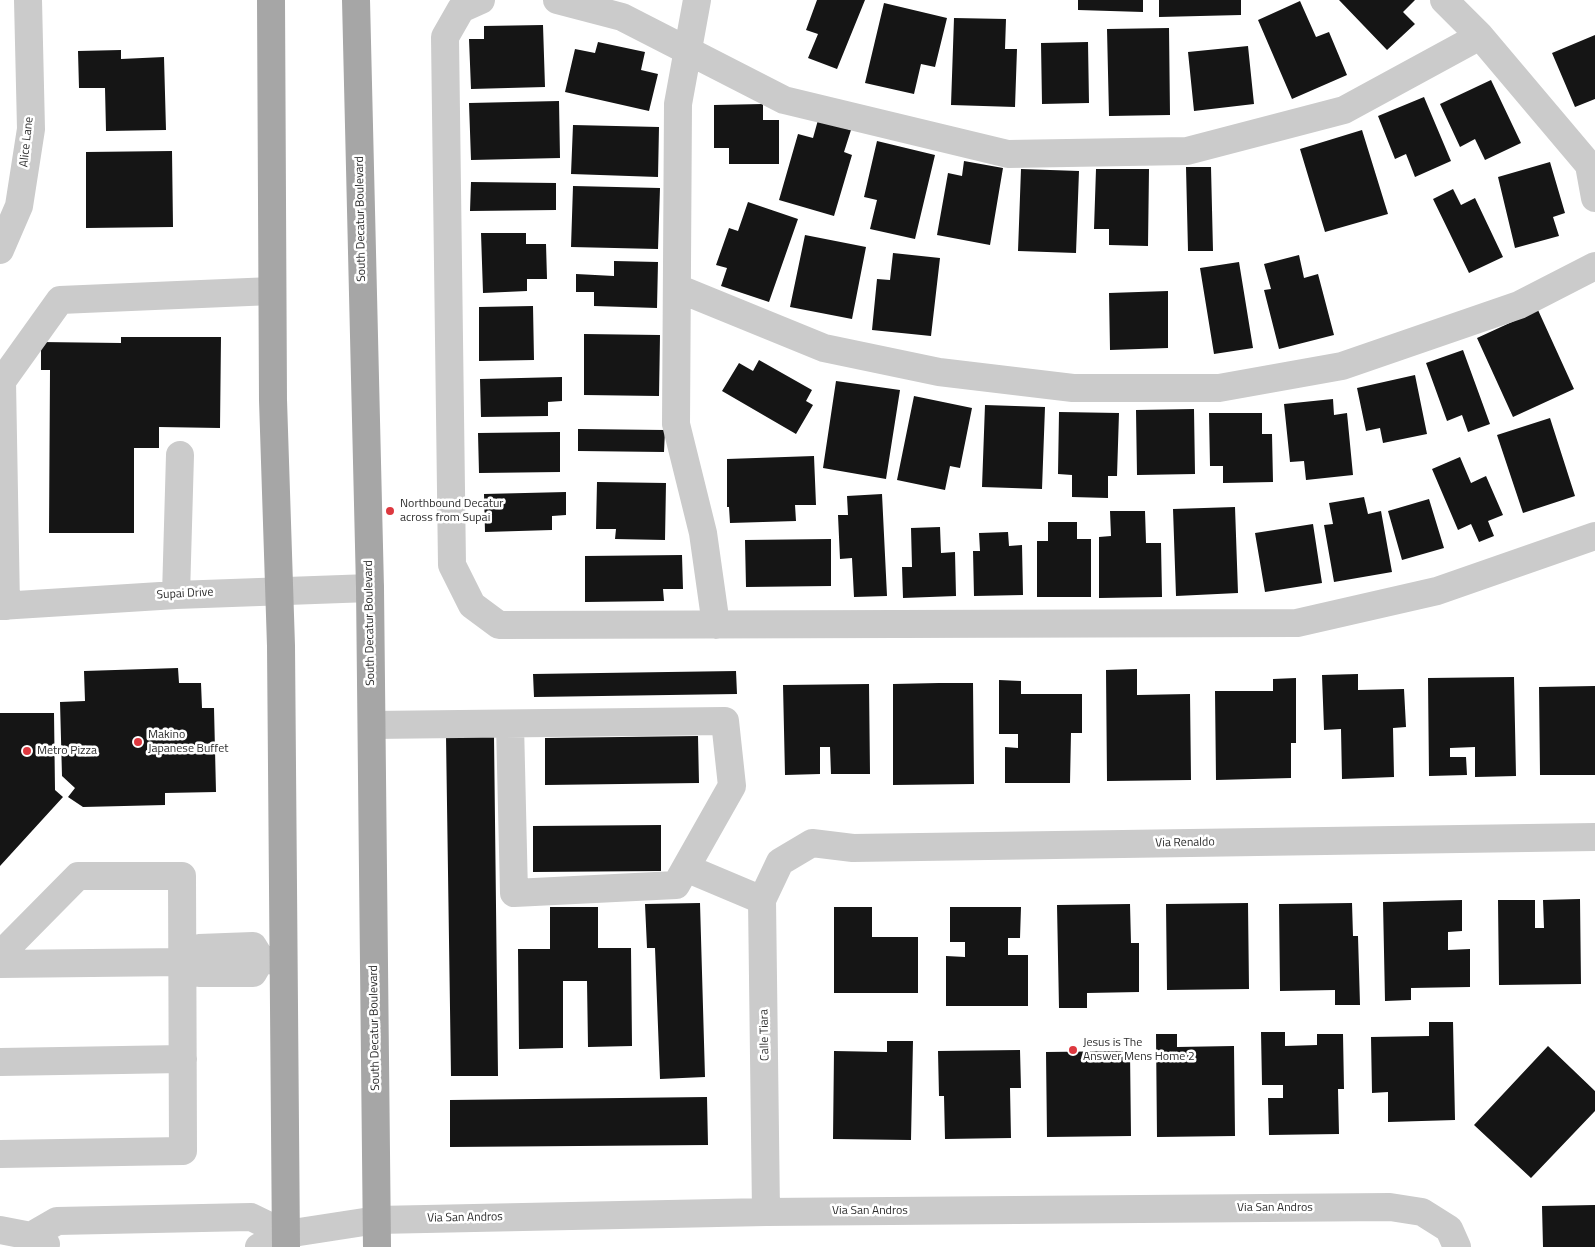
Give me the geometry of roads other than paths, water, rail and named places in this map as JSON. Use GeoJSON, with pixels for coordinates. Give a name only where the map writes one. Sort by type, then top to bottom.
{"type":"FeatureCollection","features":[{"type":"Feature","properties":{"kind":"main road"},"geometry":{"type":"LineString","coordinates":[[270,0],[272,291],[278,590],[281,646],[273,961],[286,1240]]}},
{"type":"Feature","properties":{"kind":"main road","name":"South Decatur Boulevard"},"geometry":{"type":"LineString","coordinates":[[356,0],[370,588],[377,1247]]}},
{"type":"Feature","properties":{"kind":"street","name":"Alice Lane"},"geometry":{"type":"LineString","coordinates":[[0,250],[19,206],[31,129],[28,0]]}},
{"type":"Feature","properties":{"kind":"street"},"geometry":{"type":"LineString","coordinates":[[481,0],[461,8],[445,37],[452,565],[472,605],[499,625],[1297,623],[1436,591],[1595,536]]}},
{"type":"Feature","properties":{"kind":"street"},"geometry":{"type":"LineString","coordinates":[[557,0],[622,17],[784,100],[1008,154],[1187,151],[1344,110],[1480,36]]}},
{"type":"Feature","properties":{"kind":"street"},"geometry":{"type":"LineString","coordinates":[[697,0],[678,104],[676,424],[703,533],[716,625]]}},
{"type":"Feature","properties":{"kind":"street"},"geometry":{"type":"LineString","coordinates":[[1444,0],[1480,36],[1589,165],[1595,198]]}},
{"type":"Feature","properties":{"kind":"street"},"geometry":{"type":"LineString","coordinates":[[677,288],[824,348],[938,372],[1073,388],[1219,388],[1342,366],[1519,305],[1595,266]]}},
{"type":"Feature","properties":{"kind":"street"},"geometry":{"type":"LineString","coordinates":[[6,611],[2,381],[60,300],[272,291]]}},
{"type":"Feature","properties":{"kind":"street"},"geometry":{"type":"LineString","coordinates":[[176,594],[180,455]]}},
{"type":"Feature","properties":{"kind":"street","name":"Supai Drive"},"geometry":{"type":"LineString","coordinates":[[6,611],[176,594],[370,588]]}},
{"type":"Feature","properties":{"kind":"street"},"geometry":{"type":"LineString","coordinates":[[372,725],[725,721],[732,786],[676,885],[514,893],[510,724]]}},
{"type":"Feature","properties":{"kind":"street","name":"Via Renaldo"},"geometry":{"type":"LineString","coordinates":[[780,862],[812,843],[853,848],[1595,837]]}},
{"type":"Feature","properties":{"kind":"street","name":"Calle Tiara"},"geometry":{"type":"LineString","coordinates":[[766,1212],[762,900],[780,862]]}},
{"type":"Feature","properties":{"kind":"street"},"geometry":{"type":"LineString","coordinates":[[686,868],[762,900]]}},
{"type":"Feature","properties":{"kind":"street"},"geometry":{"type":"LineString","coordinates":[[0,955],[78,876],[182,876],[183,1151],[0,1154]]}},
{"type":"Feature","properties":{"kind":"street"},"geometry":{"type":"LineString","coordinates":[[0,964],[182,962],[199,948],[253,946],[273,961]]}},
{"type":"Feature","properties":{"kind":"street"},"geometry":{"type":"LineString","coordinates":[[0,1062],[183,1059]]}},
{"type":"Feature","properties":{"kind":"street","name":"Via San Andros"},"geometry":{"type":"LineString","coordinates":[[259,1247],[377,1220],[766,1212],[1390,1207],[1422,1212],[1453,1238]]}},
{"type":"Feature","properties":{"kind":"street"},"geometry":{"type":"LineString","coordinates":[[0,1230],[41,1241],[57,1221],[251,1216],[286,1240]]}},
{"type":"Feature","properties":{"kind":"place","name":"Northbound Decatur across from Supai"},"geometry":{"type":"Point","coordinates":[390,511]}},
{"type":"Feature","properties":{"kind":"place","name":"Makino Japanese Buffet"},"geometry":{"type":"Point","coordinates":[138,742]}},
{"type":"Feature","properties":{"kind":"place","name":"Metro Pizza"},"geometry":{"type":"Point","coordinates":[27,751]}},
{"type":"Feature","properties":{"kind":"place","name":"Jesus is The Answer Mens Home 2"},"geometry":{"type":"Point","coordinates":[1073,1050]}}]}
